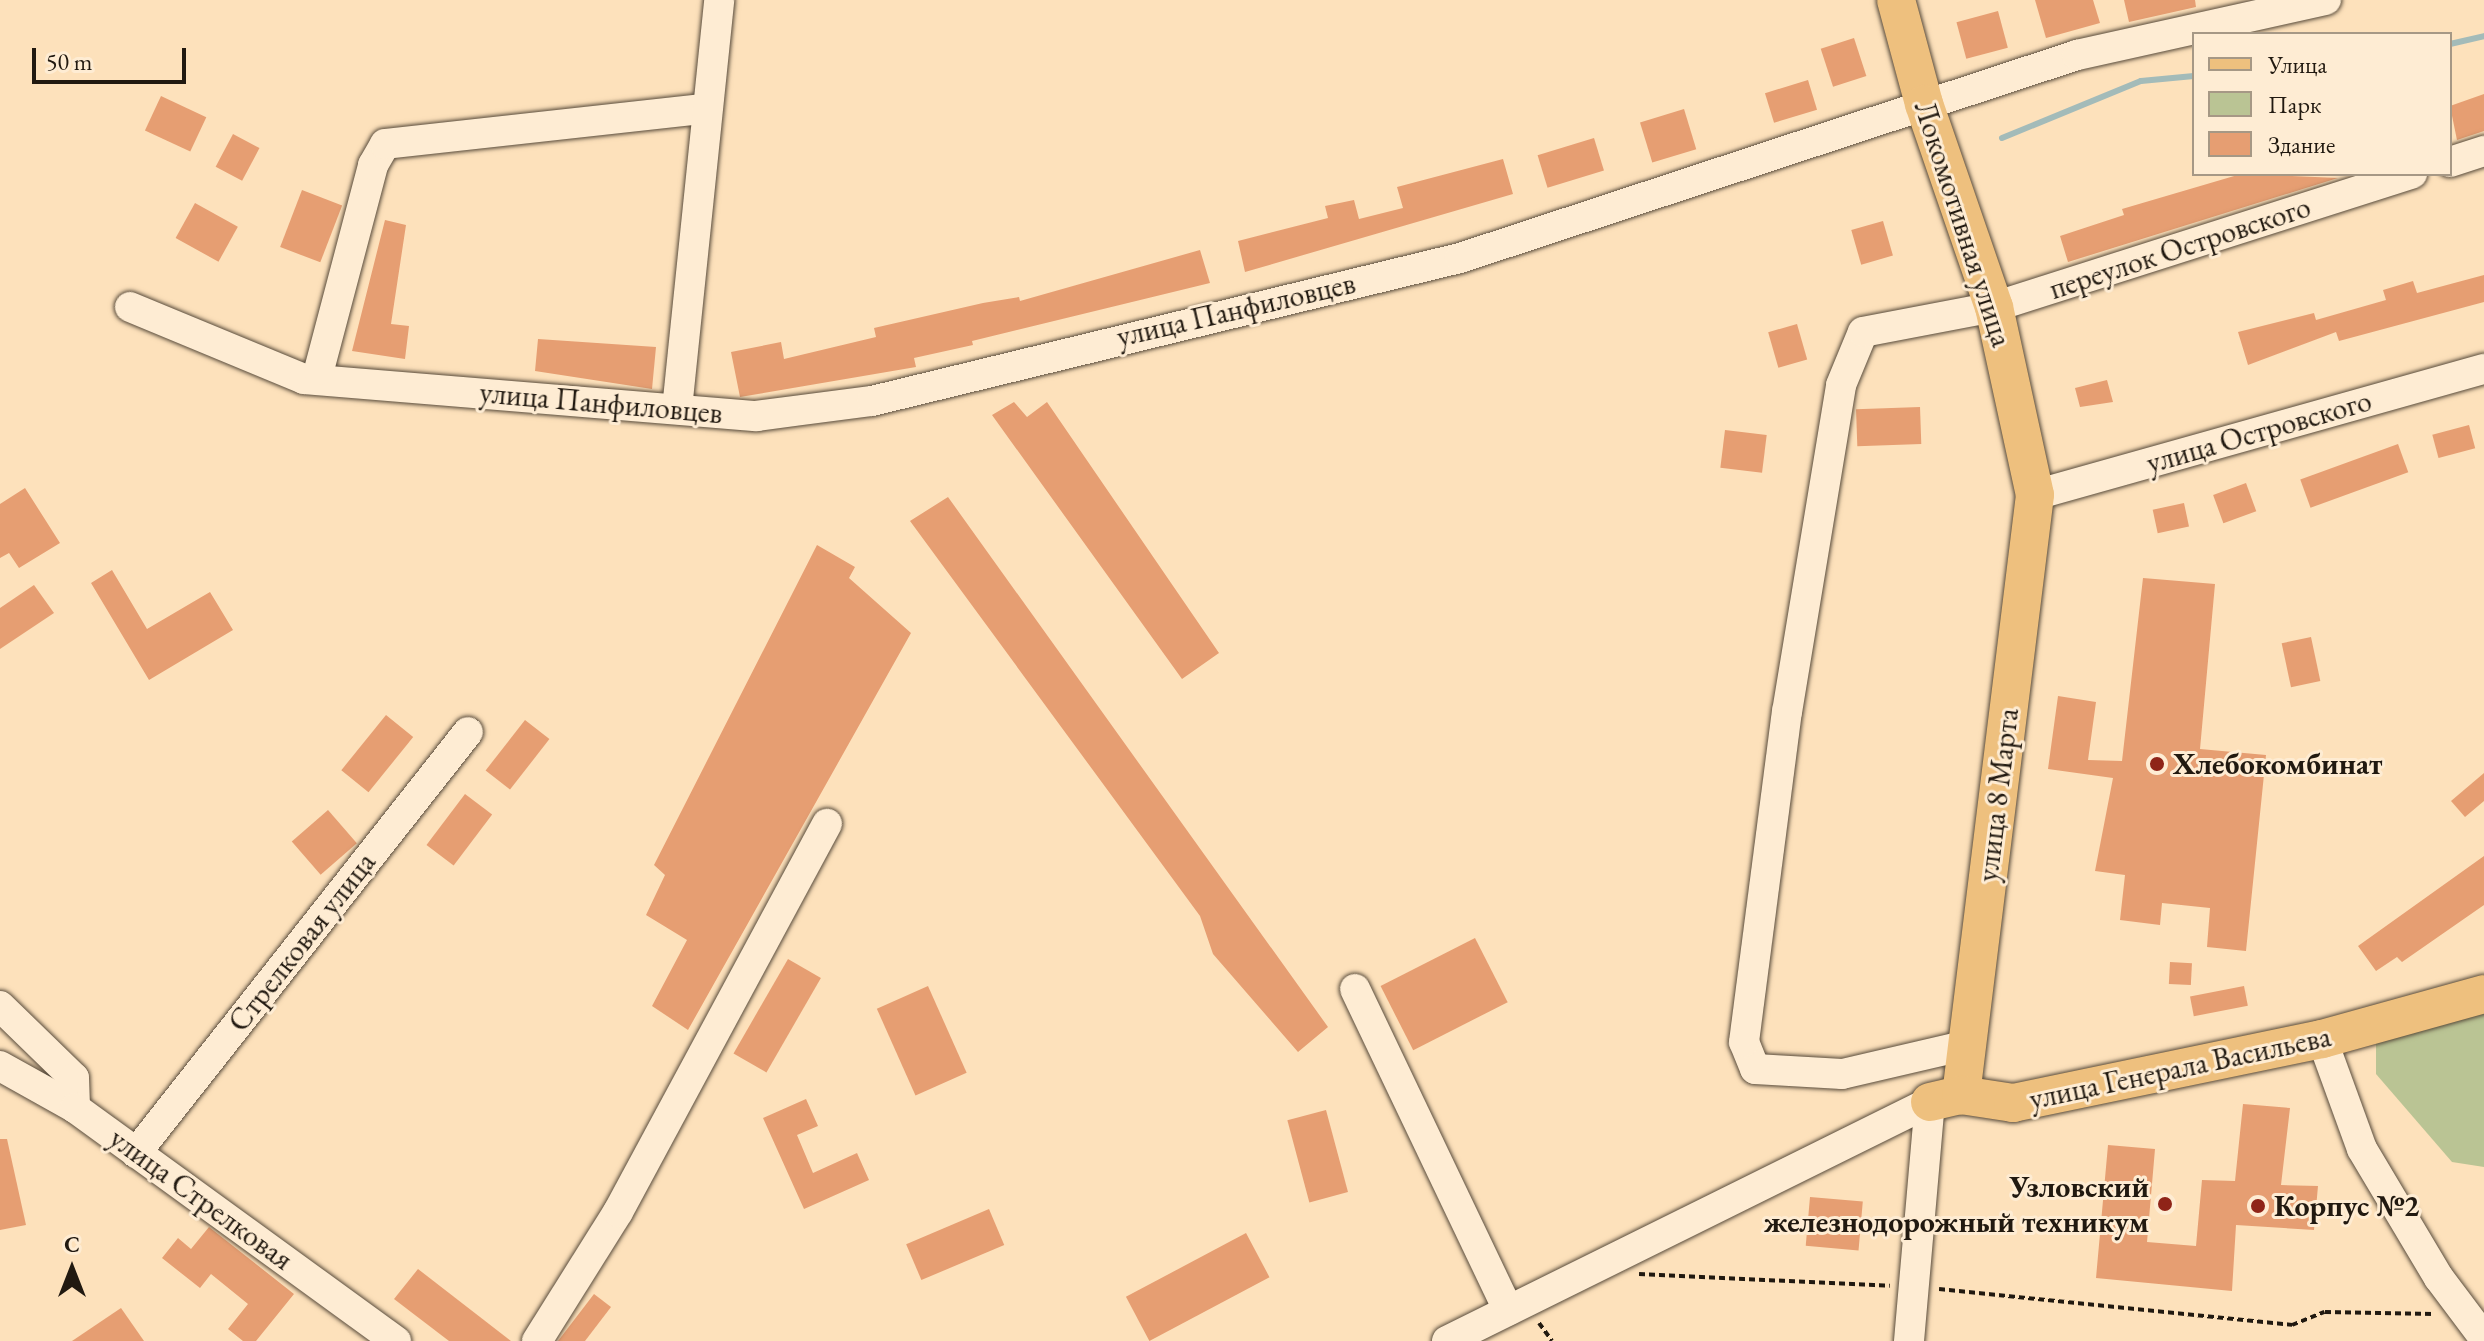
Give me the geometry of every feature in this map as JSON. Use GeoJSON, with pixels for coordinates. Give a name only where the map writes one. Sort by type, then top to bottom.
{"type":"FeatureCollection","features":[{"type":"Feature","properties":{"kind":"main road","name":"Локомотивная улица"},"geometry":{"type":"LineString","coordinates":[[1896,0],[1924,104],[1994,307],[2035,495]]}},
{"type":"Feature","properties":{"kind":"main road","name":"улица 8 Марта"},"geometry":{"type":"LineString","coordinates":[[1945,1099],[1967,1045],[2035,495]]}},
{"type":"Feature","properties":{"kind":"main road","name":"улица Генерала Васильева"},"geometry":{"type":"LineString","coordinates":[[1945,1099],[2013,1103],[2322,1039],[2484,994]]}},
{"type":"Feature","properties":{"kind":"street"},"geometry":{"type":"LineString","coordinates":[[677,409],[704,109],[719,0]]}},
{"type":"Feature","properties":{"kind":"street","name":"улица Панфиловцев"},"geometry":{"type":"LineString","coordinates":[[130,307],[304,379],[756,416],[872,401],[1460,258],[2077,55],[2326,0]]}},
{"type":"Feature","properties":{"kind":"street"},"geometry":{"type":"LineString","coordinates":[[319,370],[373,165],[385,144],[704,109]]}},
{"type":"Feature","properties":{"kind":"street"},"geometry":{"type":"LineString","coordinates":[[2452,161],[2484,151]]}},
{"type":"Feature","properties":{"kind":"street","name":"переулок Островского"},"geometry":{"type":"LineString","coordinates":[[1967,1045],[1842,1074],[1755,1069],[1744,1042],[1787,712],[1841,385],[1863,332],[1994,307],[2406,176]]}},
{"type":"Feature","properties":{"kind":"street","name":"улица Островского"},"geometry":{"type":"LineString","coordinates":[[2035,495],[2484,369]]}},
{"type":"Feature","properties":{"kind":"street","name":"Стрелковая улица"},"geometry":{"type":"LineString","coordinates":[[136,1153],[468,732]]}},
{"type":"Feature","properties":{"kind":"street"},"geometry":{"type":"LineString","coordinates":[[537,1341],[618,1212],[827,824]]}},
{"type":"Feature","properties":{"kind":"street"},"geometry":{"type":"LineString","coordinates":[[1355,989],[1508,1310]]}},
{"type":"Feature","properties":{"kind":"street"},"geometry":{"type":"LineString","coordinates":[[0,1006],[74,1078],[75,1108]]}},
{"type":"Feature","properties":{"kind":"street"},"geometry":{"type":"LineString","coordinates":[[2322,1039],[2362,1149],[2439,1278],[2484,1338]]}},
{"type":"Feature","properties":{"kind":"street","name":"улица Стрелковая"},"geometry":{"type":"LineString","coordinates":[[0,1066],[75,1108],[396,1341]]}},
{"type":"Feature","properties":{"kind":"street"},"geometry":{"type":"LineString","coordinates":[[1447,1341],[1945,1099]]}},
{"type":"Feature","properties":{"kind":"street"},"geometry":{"type":"LineString","coordinates":[[1909,1341],[1913,1287],[1945,1099]]}},
{"type":"Feature","properties":{"kind":"path"},"geometry":{"type":"LineString","coordinates":[[1635,1274],[1913,1287],[2292,1325],[2325,1312],[2450,1314]]}},
{"type":"Feature","properties":{"kind":"green space"},"geometry":{"type":"Polygon","coordinates":[[[2484,1006],[2484,1167],[2452,1162],[2376,1074],[2376,1036],[2484,1006]]]}},
{"type":"Feature","properties":{"kind":"building"},"geometry":{"type":"Polygon","coordinates":[[[2035,0],[2093,0],[2100,23],[2046,38],[2035,0]]]}},
{"type":"Feature","properties":{"kind":"building"},"geometry":{"type":"Polygon","coordinates":[[[2124,0],[2195,0],[2196,7],[2129,22],[2124,0]]]}},
{"type":"Feature","properties":{"kind":"building"},"geometry":{"type":"Polygon","coordinates":[[[1998,11],[2008,48],[1966,59],[1956,22],[1998,11]]]}},
{"type":"Feature","properties":{"kind":"building"},"geometry":{"type":"Polygon","coordinates":[[[1854,38],[1866,76],[1833,87],[1821,49],[1854,38]]]}},
{"type":"Feature","properties":{"kind":"building"},"geometry":{"type":"Polygon","coordinates":[[[1808,80],[1817,110],[1774,123],[1765,93],[1808,80]]]}},
{"type":"Feature","properties":{"kind":"building"},"geometry":{"type":"Polygon","coordinates":[[[2484,94],[2484,131],[2457,140],[2452,105],[2484,94]]]}},
{"type":"Feature","properties":{"kind":"building"},"geometry":{"type":"Polygon","coordinates":[[[161,96],[206,117],[190,152],[145,130],[161,96]]]}},
{"type":"Feature","properties":{"kind":"building"},"geometry":{"type":"Polygon","coordinates":[[[1684,109],[1696,149],[1652,163],[1640,122],[1684,109]]]}},
{"type":"Feature","properties":{"kind":"building"},"geometry":{"type":"Polygon","coordinates":[[[233,134],[259,148],[242,181],[216,167],[233,134]]]}},
{"type":"Feature","properties":{"kind":"building"},"geometry":{"type":"Polygon","coordinates":[[[1594,138],[1604,171],[1548,188],[1538,155],[1594,138]]]}},
{"type":"Feature","properties":{"kind":"building"},"geometry":{"type":"Polygon","coordinates":[[[1503,159],[1513,194],[1245,272],[1238,241],[1328,218],[1325,206],[1354,200],[1359,219],[1403,208],[1397,187],[1503,159]]]}},
{"type":"Feature","properties":{"kind":"building"},"geometry":{"type":"Polygon","coordinates":[[[2234,176],[2338,178],[2068,262],[2060,236],[2124,215],[2122,209],[2234,176]]]}},
{"type":"Feature","properties":{"kind":"building"},"geometry":{"type":"Polygon","coordinates":[[[302,190],[342,205],[320,262],[280,247],[302,190]]]}},
{"type":"Feature","properties":{"kind":"building"},"geometry":{"type":"Polygon","coordinates":[[[195,203],[238,227],[218,262],[176,238],[195,203]]]}},
{"type":"Feature","properties":{"kind":"building"},"geometry":{"type":"Polygon","coordinates":[[[385,220],[406,225],[391,324],[409,326],[405,359],[352,351],[385,220]]]}},
{"type":"Feature","properties":{"kind":"building"},"geometry":{"type":"Polygon","coordinates":[[[1883,221],[1893,256],[1861,265],[1851,230],[1883,221]]]}},
{"type":"Feature","properties":{"kind":"building"},"geometry":{"type":"Polygon","coordinates":[[[1200,250],[1210,283],[972,341],[973,345],[914,358],[916,367],[740,397],[731,352],[781,342],[784,359],[876,337],[874,328],[983,303],[1019,297],[1020,301],[1200,250]]]}},
{"type":"Feature","properties":{"kind":"building"},"geometry":{"type":"Polygon","coordinates":[[[2484,275],[2484,302],[2339,341],[2336,332],[2248,365],[2238,332],[2314,313],[2316,320],[2386,300],[2383,290],[2413,281],[2417,293],[2484,275]]]}},
{"type":"Feature","properties":{"kind":"building"},"geometry":{"type":"Polygon","coordinates":[[[1797,324],[1807,360],[1778,368],[1768,332],[1797,324]]]}},
{"type":"Feature","properties":{"kind":"building"},"geometry":{"type":"Polygon","coordinates":[[[538,339],[656,347],[652,389],[535,371],[538,339]]]}},
{"type":"Feature","properties":{"kind":"building"},"geometry":{"type":"Polygon","coordinates":[[[2107,380],[2113,402],[2080,407],[2075,388],[2107,380]]]}},
{"type":"Feature","properties":{"kind":"building"},"geometry":{"type":"Polygon","coordinates":[[[1014,402],[1027,417],[1047,402],[1219,653],[1182,679],[992,415],[1014,402]]]}},
{"type":"Feature","properties":{"kind":"building"},"geometry":{"type":"Polygon","coordinates":[[[1920,407],[1921,444],[1857,446],[1856,409],[1920,407]]]}},
{"type":"Feature","properties":{"kind":"building"},"geometry":{"type":"Polygon","coordinates":[[[2469,425],[2475,448],[2439,458],[2432,435],[2469,425]]]}},
{"type":"Feature","properties":{"kind":"building"},"geometry":{"type":"Polygon","coordinates":[[[1725,430],[1767,435],[1762,473],[1720,468],[1725,430]]]}},
{"type":"Feature","properties":{"kind":"building"},"geometry":{"type":"Polygon","coordinates":[[[2398,444],[2408,472],[2311,508],[2300,480],[2398,444]]]}},
{"type":"Feature","properties":{"kind":"building"},"geometry":{"type":"Polygon","coordinates":[[[2246,483],[2256,511],[2223,523],[2213,495],[2246,483]]]}},
{"type":"Feature","properties":{"kind":"building"},"geometry":{"type":"Polygon","coordinates":[[[25,488],[60,543],[19,568],[9,553],[0,558],[0,504],[25,488]]]}},
{"type":"Feature","properties":{"kind":"building"},"geometry":{"type":"Polygon","coordinates":[[[948,497],[1328,1027],[1298,1052],[1213,954],[1200,916],[910,521],[948,497]]]}},
{"type":"Feature","properties":{"kind":"building"},"geometry":{"type":"Polygon","coordinates":[[[2184,503],[2189,526],[2158,533],[2153,510],[2184,503]]]}},
{"type":"Feature","properties":{"kind":"building"},"geometry":{"type":"Polygon","coordinates":[[[817,545],[855,567],[849,578],[911,633],[688,1030],[652,1006],[687,940],[646,915],[665,875],[654,865],[817,545]]]}},
{"type":"Feature","properties":{"kind":"building"},"geometry":{"type":"Polygon","coordinates":[[[112,570],[147,629],[210,592],[233,630],[149,680],[91,583],[112,570]]]}},
{"type":"Feature","properties":{"kind":"building","name":"Хлебокомбинат"},"geometry":{"type":"Polygon","coordinates":[[[2143,578],[2215,584],[2200,749],[2266,755],[2246,951],[2207,947],[2210,908],[2162,903],[2160,925],[2120,920],[2125,875],[2095,871],[2113,778],[2048,769],[2058,696],[2096,702],[2088,760],[2122,761],[2143,578]]]}},
{"type":"Feature","properties":{"kind":"building"},"geometry":{"type":"Polygon","coordinates":[[[34,585],[54,613],[0,649],[0,608],[34,585]]]}},
{"type":"Feature","properties":{"kind":"building"},"geometry":{"type":"Polygon","coordinates":[[[2311,637],[2320,681],[2291,687],[2282,643],[2311,637]]]}},
{"type":"Feature","properties":{"kind":"building"},"geometry":{"type":"Polygon","coordinates":[[[386,715],[413,737],[369,792],[341,770],[386,715]]]}},
{"type":"Feature","properties":{"kind":"building"},"geometry":{"type":"Polygon","coordinates":[[[525,720],[549,739],[510,790],[486,770],[525,720]]]}},
{"type":"Feature","properties":{"kind":"building"},"geometry":{"type":"Polygon","coordinates":[[[2484,773],[2484,801],[2465,817],[2451,801],[2484,773]]]}},
{"type":"Feature","properties":{"kind":"building"},"geometry":{"type":"Polygon","coordinates":[[[465,794],[492,814],[454,866],[426,845],[465,794]]]}},
{"type":"Feature","properties":{"kind":"building"},"geometry":{"type":"Polygon","coordinates":[[[328,810],[357,843],[321,875],[292,841],[328,810]]]}},
{"type":"Feature","properties":{"kind":"building"},"geometry":{"type":"Polygon","coordinates":[[[2484,856],[2484,905],[2402,962],[2397,957],[2376,971],[2358,946],[2484,856]]]}},
{"type":"Feature","properties":{"kind":"building"},"geometry":{"type":"Polygon","coordinates":[[[1475,938],[1508,1002],[1413,1050],[1381,986],[1475,938]]]}},
{"type":"Feature","properties":{"kind":"building"},"geometry":{"type":"Polygon","coordinates":[[[788,959],[821,978],[766,1072],[734,1053],[788,959]]]}},
{"type":"Feature","properties":{"kind":"building"},"geometry":{"type":"Polygon","coordinates":[[[2170,962],[2192,963],[2191,985],[2169,984],[2170,962]]]}},
{"type":"Feature","properties":{"kind":"building"},"geometry":{"type":"Polygon","coordinates":[[[928,986],[967,1073],[915,1096],[877,1009],[928,986]]]}},
{"type":"Feature","properties":{"kind":"building"},"geometry":{"type":"Polygon","coordinates":[[[2244,986],[2248,1006],[2194,1016],[2190,996],[2244,986]]]}},
{"type":"Feature","properties":{"kind":"building"},"geometry":{"type":"Polygon","coordinates":[[[806,1099],[818,1126],[797,1135],[813,1173],[857,1153],[869,1180],[804,1209],[763,1118],[806,1099]]]}},
{"type":"Feature","properties":{"kind":"building","name":"Корпус №2"},"geometry":{"type":"Polygon","coordinates":[[[2243,1104],[2290,1108],[2281,1185],[2318,1186],[2314,1230],[2236,1225],[2232,1291],[2096,1278],[2108,1145],[2155,1149],[2147,1242],[2196,1246],[2202,1180],[2235,1181],[2243,1104]]]}},
{"type":"Feature","properties":{"kind":"building"},"geometry":{"type":"Polygon","coordinates":[[[1326,1110],[1348,1192],[1309,1202],[1287,1120],[1326,1110]]]}},
{"type":"Feature","properties":{"kind":"building"},"geometry":{"type":"Polygon","coordinates":[[[0,1139],[7,1139],[26,1225],[0,1230],[0,1139]]]}},
{"type":"Feature","properties":{"kind":"building"},"geometry":{"type":"Polygon","coordinates":[[[1810,1197],[1863,1202],[1859,1250],[1806,1246],[1810,1197]]]}},
{"type":"Feature","properties":{"kind":"building"},"geometry":{"type":"Polygon","coordinates":[[[989,1209],[1004,1245],[921,1280],[906,1244],[989,1209]]]}},
{"type":"Feature","properties":{"kind":"building"},"geometry":{"type":"Polygon","coordinates":[[[209,1227],[294,1294],[256,1341],[243,1341],[228,1329],[248,1304],[211,1274],[200,1288],[162,1258],[178,1238],[191,1249],[209,1227]]]}},
{"type":"Feature","properties":{"kind":"building"},"geometry":{"type":"Polygon","coordinates":[[[1246,1233],[1269,1277],[1149,1341],[1126,1297],[1246,1233]]]}},
{"type":"Feature","properties":{"kind":"building"},"geometry":{"type":"Polygon","coordinates":[[[418,1269],[511,1341],[449,1341],[394,1299],[418,1269]]]}},
{"type":"Feature","properties":{"kind":"building"},"geometry":{"type":"Polygon","coordinates":[[[594,1294],[611,1307],[585,1341],[558,1341],[594,1294]]]}},
{"type":"Feature","properties":{"kind":"building"},"geometry":{"type":"Polygon","coordinates":[[[121,1308],[144,1341],[72,1341],[121,1308]]]}},
{"type":"Feature","properties":{"kind":"waterway"},"geometry":{"type":"LineString","coordinates":[[2452,44],[2484,36]]}},
{"type":"Feature","properties":{"kind":"waterway"},"geometry":{"type":"LineString","coordinates":[[2002,138],[2141,81],[2192,76]]}},
{"type":"Feature","properties":{"kind":"place","name":"Хлебокомбинат"},"geometry":{"type":"Point","coordinates":[2157,764]}},
{"type":"Feature","properties":{"kind":"place","name":"Узловский железнодорожный техникум"},"geometry":{"type":"Point","coordinates":[2165,1204]}},
{"type":"Feature","properties":{"kind":"place","name":"Корпус №2"},"geometry":{"type":"Point","coordinates":[2258,1206]}}]}
